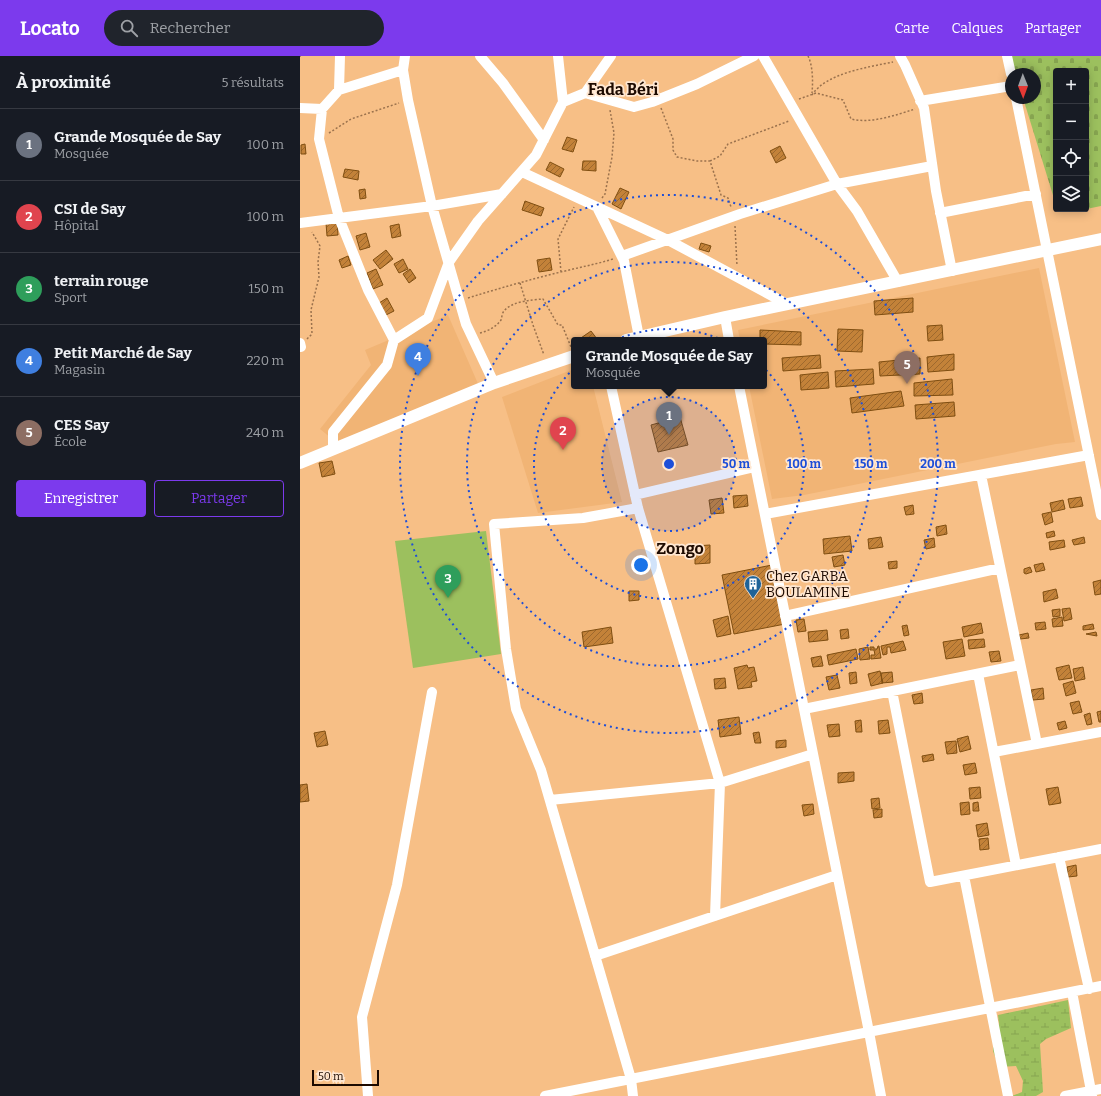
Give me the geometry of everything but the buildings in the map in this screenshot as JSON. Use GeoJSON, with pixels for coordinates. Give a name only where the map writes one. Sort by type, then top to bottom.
{"type":"FeatureCollection","features":[{"type":"Feature","properties":{"kind":"street"},"geometry":{"type":"LineString","coordinates":[[339,90],[340,56]]}},
{"type":"Feature","properties":{"kind":"street"},"geometry":{"type":"LineString","coordinates":[[405,56],[403,70],[408,100],[432,206],[466,324],[494,384]]}},
{"type":"Feature","properties":{"kind":"street"},"geometry":{"type":"LineString","coordinates":[[480,56],[503,83],[544,140]]}},
{"type":"Feature","properties":{"kind":"street"},"geometry":{"type":"LineString","coordinates":[[333,450],[333,432],[386,365],[394,340],[428,318],[449,262],[478,221],[536,155],[563,102],[558,56]]}},
{"type":"Feature","properties":{"kind":"street"},"geometry":{"type":"LineString","coordinates":[[563,102],[585,93],[611,56]]}},
{"type":"Feature","properties":{"kind":"street"},"geometry":{"type":"LineString","coordinates":[[585,93],[634,107],[697,84],[754,56]]}},
{"type":"Feature","properties":{"kind":"street"},"geometry":{"type":"LineString","coordinates":[[763,56],[837,184],[857,211],[898,282]]}},
{"type":"Feature","properties":{"kind":"street"},"geometry":{"type":"LineString","coordinates":[[1007,56],[1010,68]]}},
{"type":"Feature","properties":{"kind":"street"},"geometry":{"type":"LineString","coordinates":[[901,58],[921,104],[940,213],[952,271]]}},
{"type":"Feature","properties":{"kind":"street"},"geometry":{"type":"LineString","coordinates":[[394,340],[368,290],[339,218],[320,139],[322,109],[339,90],[403,70]]}},
{"type":"Feature","properties":{"kind":"street"},"geometry":{"type":"LineString","coordinates":[[921,104],[1005,87]]}},
{"type":"Feature","properties":{"kind":"street"},"geometry":{"type":"LineString","coordinates":[[1017,104],[1101,515]]}},
{"type":"Feature","properties":{"kind":"street"},"geometry":{"type":"LineString","coordinates":[[300,108],[322,109]]}},
{"type":"Feature","properties":{"kind":"street"},"geometry":{"type":"LineString","coordinates":[[622,256],[734,216],[837,184],[932,166]]}},
{"type":"Feature","properties":{"kind":"street"},"geometry":{"type":"LineString","coordinates":[[522,172],[668,240],[787,304]]}},
{"type":"Feature","properties":{"kind":"street"},"geometry":{"type":"LineString","coordinates":[[303,222],[432,206],[502,194]]}},
{"type":"Feature","properties":{"kind":"street"},"geometry":{"type":"LineString","coordinates":[[940,213],[1036,194]]}},
{"type":"Feature","properties":{"kind":"street"},"geometry":{"type":"LineString","coordinates":[[597,207],[624,261],[639,337],[725,317],[1101,239]]}},
{"type":"Feature","properties":{"kind":"street"},"geometry":{"type":"LineString","coordinates":[[725,317],[728,337]]}},
{"type":"Feature","properties":{"kind":"street"},"geometry":{"type":"LineString","coordinates":[[300,463],[494,384],[548,365],[571,352]]}},
{"type":"Feature","properties":{"kind":"street"},"geometry":{"type":"LineString","coordinates":[[613,389],[638,508],[720,783],[716,916]]}},
{"type":"Feature","properties":{"kind":"street"},"geometry":{"type":"LineString","coordinates":[[740,389],[881,1096]]}},
{"type":"Feature","properties":{"kind":"street"},"geometry":{"type":"LineString","coordinates":[[765,514],[1089,455]]}},
{"type":"Feature","properties":{"kind":"street"},"geometry":{"type":"LineString","coordinates":[[635,495],[755,467]]}},
{"type":"Feature","properties":{"kind":"street"},"geometry":{"type":"LineString","coordinates":[[981,475],[1037,744]]}},
{"type":"Feature","properties":{"kind":"street"},"geometry":{"type":"LineString","coordinates":[[633,1096],[631,1079],[541,770],[516,710],[506,649],[494,524],[583,518],[638,508]]}},
{"type":"Feature","properties":{"kind":"street"},"geometry":{"type":"LineString","coordinates":[[785,616],[1000,568]]}},
{"type":"Feature","properties":{"kind":"street"},"geometry":{"type":"LineString","coordinates":[[804,709],[1020,665]]}},
{"type":"Feature","properties":{"kind":"street"},"geometry":{"type":"LineString","coordinates":[[978,674],[1016,865]]}},
{"type":"Feature","properties":{"kind":"street"},"geometry":{"type":"LineString","coordinates":[[368,1096],[362,1017],[397,885],[432,692]]}},
{"type":"Feature","properties":{"kind":"street"},"geometry":{"type":"LineString","coordinates":[[892,692],[930,882],[1101,849]]}},
{"type":"Feature","properties":{"kind":"street"},"geometry":{"type":"LineString","coordinates":[[994,752],[1101,732]]}},
{"type":"Feature","properties":{"kind":"street"},"geometry":{"type":"LineString","coordinates":[[550,800],[720,783],[813,754]]}},
{"type":"Feature","properties":{"kind":"street"},"geometry":{"type":"LineString","coordinates":[[1059,857],[1089,989]]}},
{"type":"Feature","properties":{"kind":"street"},"geometry":{"type":"LineString","coordinates":[[595,956],[837,875]]}},
{"type":"Feature","properties":{"kind":"street"},"geometry":{"type":"LineString","coordinates":[[964,876],[1008,1096]]}},
{"type":"Feature","properties":{"kind":"street"},"geometry":{"type":"LineString","coordinates":[[546,1096],[1101,986]]}},
{"type":"Feature","properties":{"kind":"street"},"geometry":{"type":"LineString","coordinates":[[1065,1096],[1095,1092],[1072,992]]}},
{"type":"Feature","properties":{"kind":"path"},"geometry":{"type":"LineString","coordinates":[[808,56],[810,60],[812,78],[812,95]]}},
{"type":"Feature","properties":{"kind":"path"},"geometry":{"type":"LineString","coordinates":[[812,95],[816,88],[844,73],[901,58]]}},
{"type":"Feature","properties":{"kind":"path"},"geometry":{"type":"LineString","coordinates":[[789,102],[816,93],[843,100],[852,119],[860,121],[878,118],[921,104]]}},
{"type":"Feature","properties":{"kind":"path"},"geometry":{"type":"LineString","coordinates":[[658,99],[673,139],[673,150],[677,157],[697,161],[710,161],[720,156],[728,144],[798,117]]}},
{"type":"Feature","properties":{"kind":"path"},"geometry":{"type":"LineString","coordinates":[[320,139],[351,119],[408,100]]}},
{"type":"Feature","properties":{"kind":"path"},"geometry":{"type":"LineString","coordinates":[[597,207],[605,194],[612,157],[614,133],[609,100]]}},
{"type":"Feature","properties":{"kind":"path"},"geometry":{"type":"LineString","coordinates":[[710,161],[721,195],[728,198],[734,216],[738,278]]}},
{"type":"Feature","properties":{"kind":"path"},"geometry":{"type":"LineString","coordinates":[[561,272],[558,239],[578,198]]}},
{"type":"Feature","properties":{"kind":"path"},"geometry":{"type":"LineString","coordinates":[[301,345],[312,334],[312,310],[319,277],[318,262],[320,246],[303,222]]}},
{"type":"Feature","properties":{"kind":"path"},"geometry":{"type":"LineString","coordinates":[[459,301],[622,256]]}},
{"type":"Feature","properties":{"kind":"path"},"geometry":{"type":"LineString","coordinates":[[520,283],[548,365]]}},
{"type":"Feature","properties":{"kind":"path"},"geometry":{"type":"LineString","coordinates":[[471,335],[486,332],[494,327],[501,319],[504,311],[513,305],[525,301],[543,299],[558,325],[562,325],[571,346]]}},
{"type":"Feature","properties":{"kind":"shaded area"},"geometry":{"type":"Polygon","coordinates":[[[1039,268],[1075,442],[1056,444],[804,495],[772,499],[750,389],[767,389],[767,337],[739,337],[738,330],[1039,268]]]}},
{"type":"Feature","properties":{"kind":"shaded area"},"geometry":{"type":"Polygon","coordinates":[[[448,315],[479,386],[337,443],[320,429],[371,365],[365,350],[448,315]]]}},
{"type":"Feature","properties":{"kind":"shaded area"},"geometry":{"type":"Polygon","coordinates":[[[571,370],[571,389],[594,389],[622,502],[538,513],[502,397],[571,370]]]}},
{"type":"Feature","properties":{"kind":"green space"},"geometry":{"type":"Polygon","coordinates":[[[1010,56],[1101,56],[1101,206],[1089,208],[1089,68],[1053,68],[1053,195],[1025,104],[1041,104],[1041,68],[1013,68],[1010,56]]]}},
{"type":"Feature","properties":{"kind":"green space"},"geometry":{"type":"Polygon","coordinates":[[[486,531],[501,654],[413,668],[395,541],[486,531]]]}},
{"type":"Feature","properties":{"kind":"green space"},"geometry":{"type":"Polygon","coordinates":[[[1068,1000],[1071,1028],[1046,1039],[1040,1044],[1043,1092],[1036,1096],[1012,1096],[1022,1092],[1023,1081],[1016,1066],[999,1067],[993,1051],[993,1039],[999,1024],[998,1015],[1068,1000]]]}},
{"type":"Feature","properties":{"kind":"place","name":"Petit Marché de Say"},"geometry":{"type":"Point","coordinates":[418,376]}},
{"type":"Feature","properties":{"kind":"place","name":"CES Say"},"geometry":{"type":"Point","coordinates":[907,384]}},
{"type":"Feature","properties":{"kind":"place","name":"Grande Mosquée de Say"},"geometry":{"type":"Point","coordinates":[669,435]}},
{"type":"Feature","properties":{"kind":"place","name":"CSI de Say"},"geometry":{"type":"Point","coordinates":[563,450]}},
{"type":"Feature","properties":{"kind":"place","name":"terrain rouge"},"geometry":{"type":"Point","coordinates":[448,598]}},
{"type":"Feature","properties":{"kind":"place","name":"Chez GARBA BOULAMINE"},"geometry":{"type":"Point","coordinates":[753,599]}},
{"type":"Feature","properties":{"kind":"district","name":"Fada Béri"},"geometry":{"type":"Point","coordinates":[623,89]}},
{"type":"Feature","properties":{"kind":"district","name":"Zongo"},"geometry":{"type":"Point","coordinates":[680,548]}}]}
